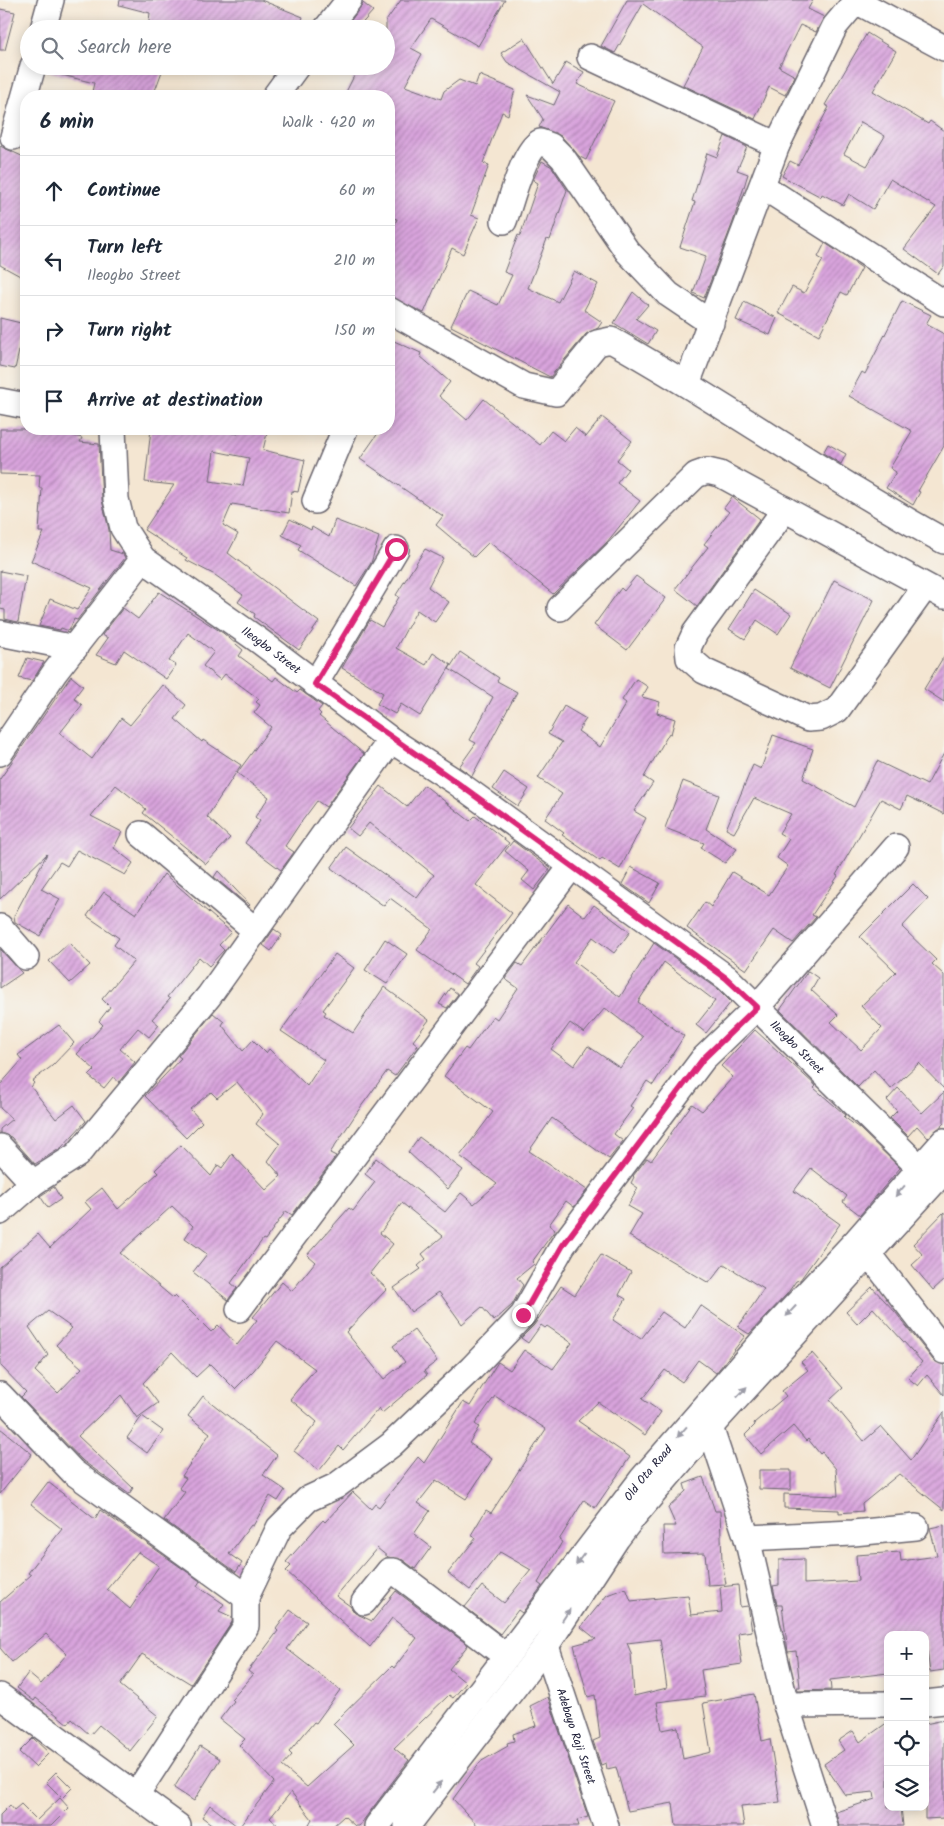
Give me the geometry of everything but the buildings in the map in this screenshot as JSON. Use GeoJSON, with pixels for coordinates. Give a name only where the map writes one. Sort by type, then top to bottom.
{"type":"FeatureCollection","features":[{"type":"Feature","properties":{"kind":"street"},"geometry":{"type":"LineString","coordinates":[[45,20],[51,0]]}},
{"type":"Feature","properties":{"kind":"street"},"geometry":{"type":"LineString","coordinates":[[333,20],[348,0]]}},
{"type":"Feature","properties":{"kind":"street"},"geometry":{"type":"LineString","coordinates":[[687,384],[777,145],[835,26],[856,1],[944,48]]}},
{"type":"Feature","properties":{"kind":"street"},"geometry":{"type":"LineString","coordinates":[[590,57],[777,145]]}},
{"type":"Feature","properties":{"kind":"street"},"geometry":{"type":"LineString","coordinates":[[26,90],[30,75]]}},
{"type":"Feature","properties":{"kind":"street"},"geometry":{"type":"LineString","coordinates":[[279,90],[290,75]]}},
{"type":"Feature","properties":{"kind":"street"},"geometry":{"type":"LineString","coordinates":[[13,138],[20,113]]}},
{"type":"Feature","properties":{"kind":"street"},"geometry":{"type":"LineString","coordinates":[[504,220],[534,145],[540,142],[551,146],[563,158],[627,251],[668,294],[711,323]]}},
{"type":"Feature","properties":{"kind":"street"},"geometry":{"type":"LineString","coordinates":[[762,186],[944,302]]}},
{"type":"Feature","properties":{"kind":"street"},"geometry":{"type":"LineString","coordinates":[[395,318],[524,386],[556,393],[598,343],[611,340],[687,384],[888,510],[944,541]]}},
{"type":"Feature","properties":{"kind":"street"},"geometry":{"type":"LineString","coordinates":[[0,401],[20,405]]}},
{"type":"Feature","properties":{"kind":"street","name":"Ileogbo Street"},"geometry":{"type":"LineString","coordinates":[[113,435],[116,499],[123,528],[142,559],[258,640],[391,740],[456,782],[726,978],[932,1170]]}},
{"type":"Feature","properties":{"kind":"street"},"geometry":{"type":"LineString","coordinates":[[315,501],[342,435]]}},
{"type":"Feature","properties":{"kind":"street"},"geometry":{"type":"LineString","coordinates":[[560,608],[696,475],[707,471],[720,474],[785,509],[934,592],[837,710],[821,718],[808,719],[704,671],[689,658],[688,648],[695,633],[785,509]]}},
{"type":"Feature","properties":{"kind":"street"},"geometry":{"type":"LineString","coordinates":[[315,684],[396,549]]}},
{"type":"Feature","properties":{"kind":"street"},"geometry":{"type":"LineString","coordinates":[[0,753],[55,672],[142,559]]}},
{"type":"Feature","properties":{"kind":"street"},"geometry":{"type":"LineString","coordinates":[[0,633],[75,648]]}},
{"type":"Feature","properties":{"kind":"street"},"geometry":{"type":"LineString","coordinates":[[0,1212],[33,1183],[77,1155],[208,996],[391,740]]}},
{"type":"Feature","properties":{"kind":"street"},"geometry":{"type":"LineString","coordinates":[[142,834],[256,930]]}},
{"type":"Feature","properties":{"kind":"street"},"geometry":{"type":"LineString","coordinates":[[136,1795],[246,1626],[246,1597],[279,1528],[308,1499],[336,1486],[391,1445],[472,1368],[523,1315],[563,1245],[703,1059],[757,1007],[896,847]]}},
{"type":"Feature","properties":{"kind":"street"},"geometry":{"type":"LineString","coordinates":[[239,1309],[571,867]]}},
{"type":"Feature","properties":{"kind":"street"},"geometry":{"type":"LineString","coordinates":[[0,927],[26,957]]}},
{"type":"Feature","properties":{"kind":"street","name":"Old Ota Road"},"geometry":{"type":"LineString","coordinates":[[407,1826],[546,1646],[617,1538],[710,1428],[869,1254],[932,1170],[944,1141]]}},
{"type":"Feature","properties":{"kind":"street"},"geometry":{"type":"LineString","coordinates":[[0,1148],[33,1183]]}},
{"type":"Feature","properties":{"kind":"street","name":"Old Ota Road"},"geometry":{"type":"LineString","coordinates":[[377,1826],[621,1506],[662,1457],[766,1337],[857,1240],[932,1170]]}},
{"type":"Feature","properties":{"kind":"street"},"geometry":{"type":"LineString","coordinates":[[869,1254],[944,1351]]}},
{"type":"Feature","properties":{"kind":"street"},"geometry":{"type":"LineString","coordinates":[[0,1395],[73,1472],[246,1597]]}},
{"type":"Feature","properties":{"kind":"street"},"geometry":{"type":"LineString","coordinates":[[710,1428],[747,1538],[786,1705],[826,1826]]}},
{"type":"Feature","properties":{"kind":"street"},"geometry":{"type":"LineString","coordinates":[[747,1538],[853,1533],[916,1527]]}},
{"type":"Feature","properties":{"kind":"street"},"geometry":{"type":"LineString","coordinates":[[364,1602],[389,1571],[394,1571],[506,1656]]}},
{"type":"Feature","properties":{"kind":"street","name":"Adebayo Raji Street"},"geometry":{"type":"LineString","coordinates":[[546,1646],[606,1826]]}},
{"type":"Feature","properties":{"kind":"street"},"geometry":{"type":"LineString","coordinates":[[0,1696],[178,1826]]}},
{"type":"Feature","properties":{"kind":"street"},"geometry":{"type":"LineString","coordinates":[[929,1703],[944,1701]]}},
{"type":"Feature","properties":{"kind":"street"},"geometry":{"type":"LineString","coordinates":[[786,1705],[884,1704]]}},
{"type":"Feature","properties":{"kind":"route"},"geometry":{"type":"LineString","coordinates":[[396,549],[315,684],[391,740],[456,782],[726,978],[757,1007],[703,1059],[563,1245],[523,1315]]}}]}
